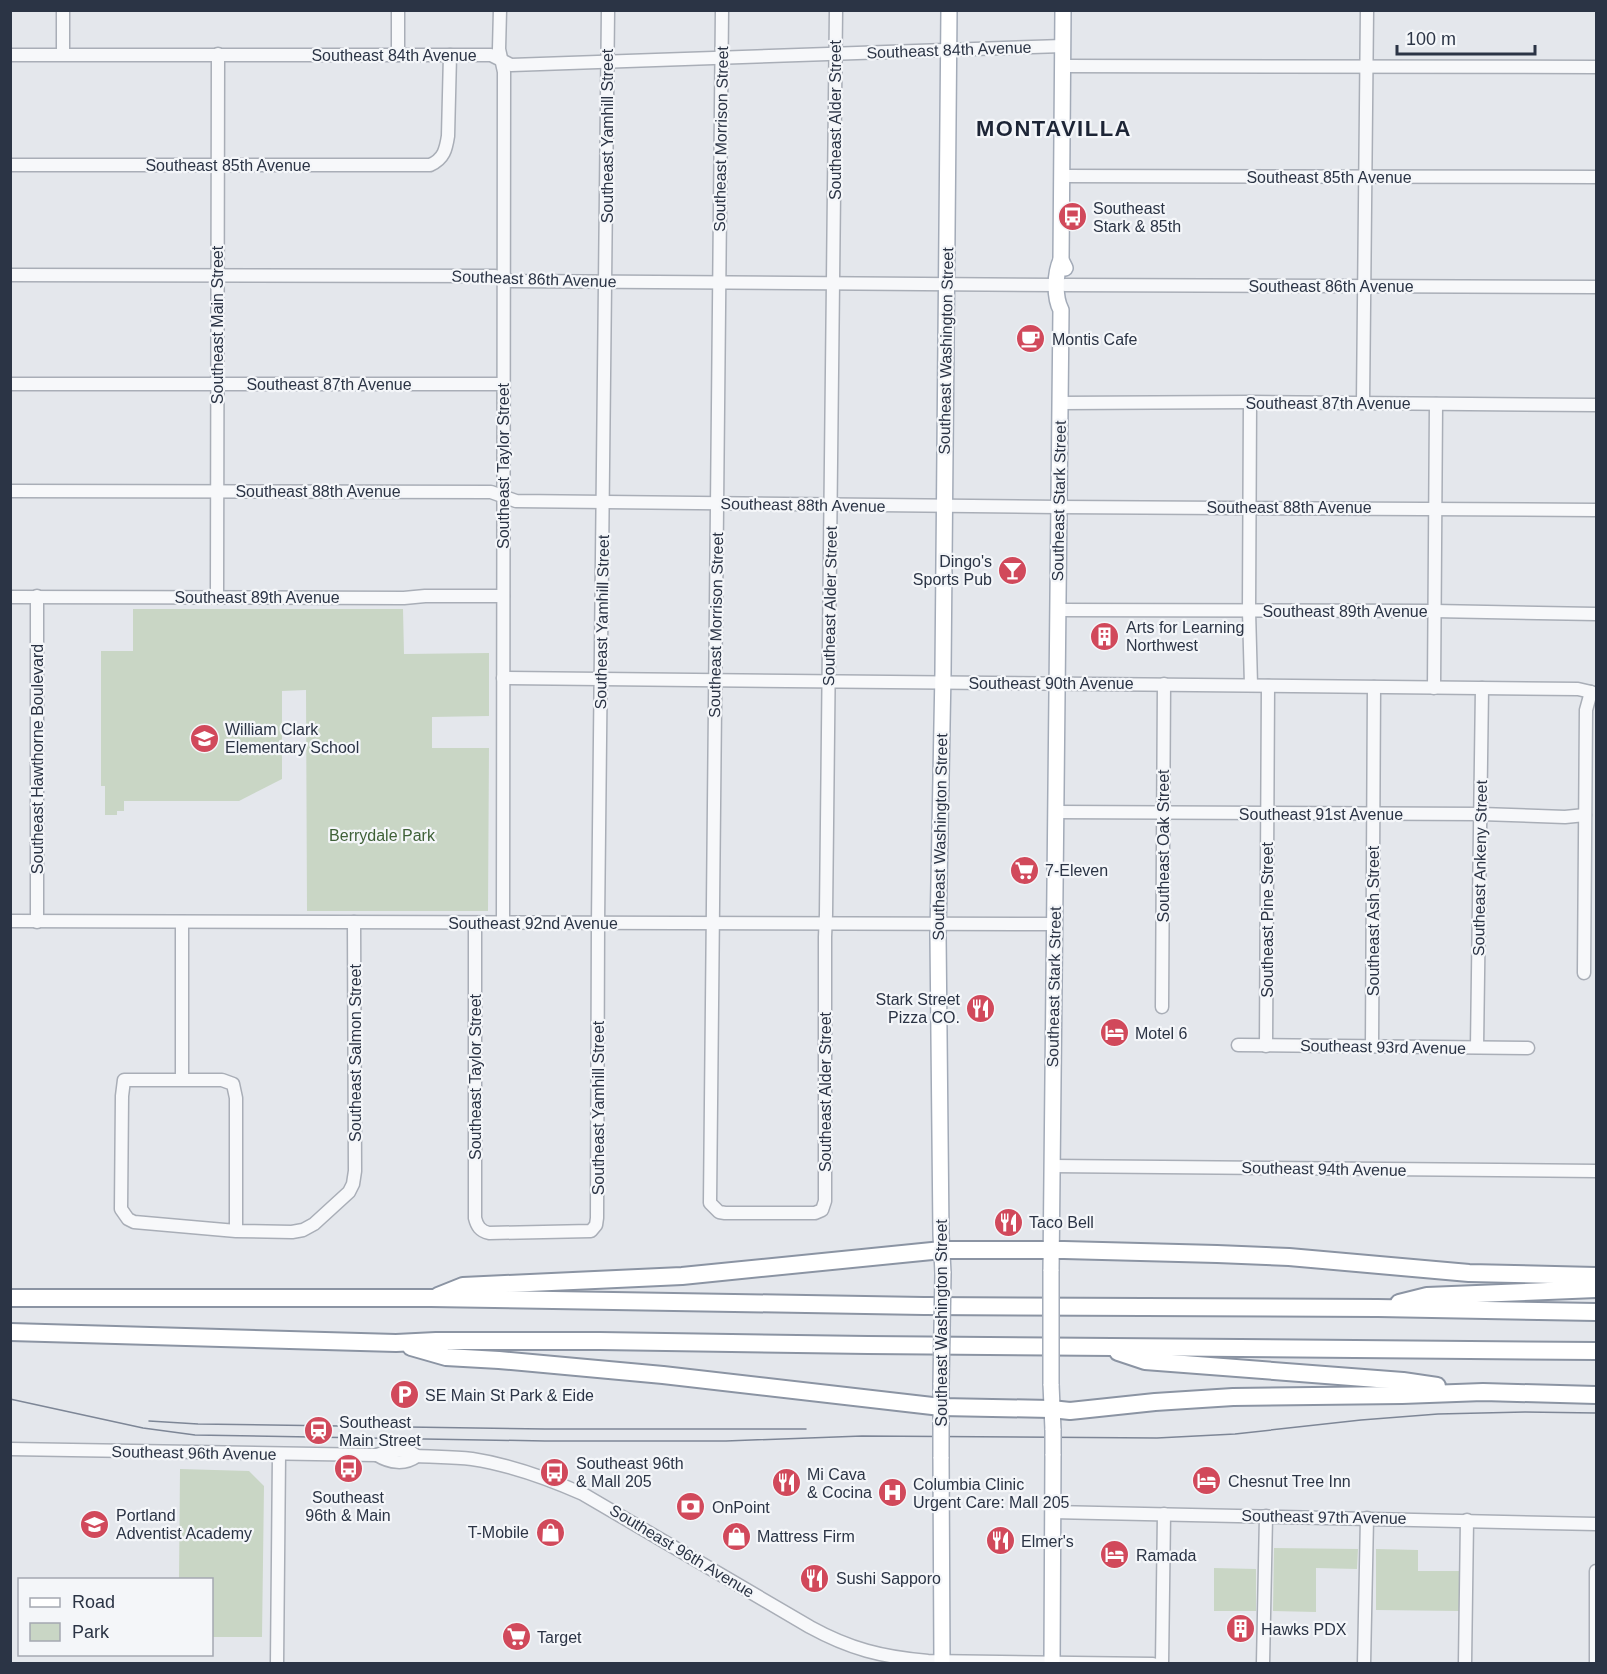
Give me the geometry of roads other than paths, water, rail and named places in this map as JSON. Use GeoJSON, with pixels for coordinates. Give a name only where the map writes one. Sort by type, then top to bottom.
{"type":"FeatureCollection","features":[{"type":"Feature","properties":{"kind":"highway"},"geometry":{"type":"LineString","coordinates":[[431,1298],[463,1286],[682,1276],[942,1250],[1051,1250],[1289,1257],[1469,1273],[1596,1276]]}},
{"type":"Feature","properties":{"kind":"highway"},"geometry":{"type":"LineString","coordinates":[[1378,1308],[1427,1296],[1596,1289]]}},
{"type":"Feature","properties":{"kind":"highway"},"geometry":{"type":"LineString","coordinates":[[10,1298],[431,1298],[924,1306],[1378,1308],[1596,1312]]}},
{"type":"Feature","properties":{"kind":"highway"},"geometry":{"type":"LineString","coordinates":[[10,1332],[396,1343],[600,1341],[1596,1351]]}},
{"type":"Feature","properties":{"kind":"highway"},"geometry":{"type":"LineString","coordinates":[[396,1343],[446,1356],[818,1391],[941,1414],[1051,1409],[1070,1411],[1233,1397],[1483,1392],[1596,1395]]}},
{"type":"Feature","properties":{"kind":"highway"},"geometry":{"type":"LineString","coordinates":[[1102,1347],[1145,1361],[1403,1381],[1483,1392]]}},
{"type":"Feature","properties":{"kind":"main road","name":"Southeast Washington Street"},"geometry":{"type":"LineString","coordinates":[[942,1662],[943,1274],[939,923],[949,10]]}},
{"type":"Feature","properties":{"kind":"main road","name":"Southeast Stark Street"},"geometry":{"type":"LineString","coordinates":[[1052,1663],[1053,1430],[1050,1384],[1061,310],[1057,303],[1061,285],[1057,269],[1061,260],[1063,10]]}},
{"type":"Feature","properties":{"kind":"street"},"geometry":{"type":"LineString","coordinates":[[63,10],[63,54]]}},
{"type":"Feature","properties":{"kind":"street"},"geometry":{"type":"LineString","coordinates":[[398,10],[398,55]]}},
{"type":"Feature","properties":{"kind":"street","name":"Southeast Taylor Street"},"geometry":{"type":"LineString","coordinates":[[500,10],[499,49],[504,72],[503,923]]}},
{"type":"Feature","properties":{"kind":"street","name":"Southeast Yamhill Street"},"geometry":{"type":"LineString","coordinates":[[591,1231],[596,1226],[597,1218],[608,10]]}},
{"type":"Feature","properties":{"kind":"street","name":"Southeast Morrison Street"},"geometry":{"type":"LineString","coordinates":[[710,1203],[722,10]]}},
{"type":"Feature","properties":{"kind":"street","name":"Southeast Alder Street"},"geometry":{"type":"LineString","coordinates":[[710,1203],[722,1213],[815,1213],[822,1210],[825,1201],[825,937],[836,10]]}},
{"type":"Feature","properties":{"kind":"street"},"geometry":{"type":"LineString","coordinates":[[1363,403],[1367,10]]}},
{"type":"Feature","properties":{"kind":"street","name":"Southeast 84th Avenue"},"geometry":{"type":"LineString","coordinates":[[10,55],[491,55],[511,65],[1063,46]]}},
{"type":"Feature","properties":{"kind":"street","name":"Southeast Main Street"},"geometry":{"type":"LineString","coordinates":[[217,597],[218,54]]}},
{"type":"Feature","properties":{"kind":"street","name":"Southeast 85th Avenue"},"geometry":{"type":"LineString","coordinates":[[10,165],[430,165],[438,162],[446,148],[450,55]]}},
{"type":"Feature","properties":{"kind":"street"},"geometry":{"type":"LineString","coordinates":[[1063,66],[1596,67]]}},
{"type":"Feature","properties":{"kind":"street","name":"Southeast 85th Avenue"},"geometry":{"type":"LineString","coordinates":[[1062,176],[1596,177]]}},
{"type":"Feature","properties":{"kind":"street","name":"Southeast 86th Avenue"},"geometry":{"type":"LineString","coordinates":[[10,275],[495,276],[511,281],[946,285],[1596,287]]}},
{"type":"Feature","properties":{"kind":"street","name":"Southeast 87th Avenue"},"geometry":{"type":"LineString","coordinates":[[10,384],[503,384]]}},
{"type":"Feature","properties":{"kind":"street"},"geometry":{"type":"LineString","coordinates":[[1250,402],[1251,685]]}},
{"type":"Feature","properties":{"kind":"street","name":"Southeast 87th Avenue"},"geometry":{"type":"LineString","coordinates":[[1060,403],[1596,405]]}},
{"type":"Feature","properties":{"kind":"street"},"geometry":{"type":"LineString","coordinates":[[1434,688],[1436,404]]}},
{"type":"Feature","properties":{"kind":"street","name":"Southeast 88th Avenue"},"geometry":{"type":"LineString","coordinates":[[10,491],[491,492],[516,501],[1596,510]]}},
{"type":"Feature","properties":{"kind":"street","name":"Southeast Hawthorne Boulevard"},"geometry":{"type":"LineString","coordinates":[[37,596],[37,922]]}},
{"type":"Feature","properties":{"kind":"street","name":"Southeast 89th Avenue"},"geometry":{"type":"LineString","coordinates":[[10,597],[503,596]]}},
{"type":"Feature","properties":{"kind":"street","name":"Southeast 89th Avenue"},"geometry":{"type":"LineString","coordinates":[[1058,610],[1596,614]]}},
{"type":"Feature","properties":{"kind":"street","name":"Southeast 90th Avenue"},"geometry":{"type":"LineString","coordinates":[[503,678],[1594,690]]}},
{"type":"Feature","properties":{"kind":"street","name":"Southeast Oak Street"},"geometry":{"type":"LineString","coordinates":[[1162,1007],[1164,684]]}},
{"type":"Feature","properties":{"kind":"street","name":"Southeast Pine Street"},"geometry":{"type":"LineString","coordinates":[[1266,1046],[1268,686]]}},
{"type":"Feature","properties":{"kind":"street","name":"Southeast Ash Street"},"geometry":{"type":"LineString","coordinates":[[1372,1047],[1374,687]]}},
{"type":"Feature","properties":{"kind":"street","name":"Southeast Ankeny Street"},"geometry":{"type":"LineString","coordinates":[[1478,1047],[1482,688]]}},
{"type":"Feature","properties":{"kind":"street"},"geometry":{"type":"LineString","coordinates":[[1584,973],[1586,710],[1594,690]]}},
{"type":"Feature","properties":{"kind":"street","name":"Southeast 91st Avenue"},"geometry":{"type":"LineString","coordinates":[[1056,812],[1481,814],[1565,817],[1585,815]]}},
{"type":"Feature","properties":{"kind":"street","name":"Southeast 92nd Avenue"},"geometry":{"type":"LineString","coordinates":[[10,921],[1055,924]]}},
{"type":"Feature","properties":{"kind":"street"},"geometry":{"type":"LineString","coordinates":[[182,922],[182,1079]]}},
{"type":"Feature","properties":{"kind":"street","name":"Southeast Salmon Street"},"geometry":{"type":"LineString","coordinates":[[236,1231],[292,1232],[303,1230],[314,1224],[349,1192],[353,1184],[355,1172],[354,922]]}},
{"type":"Feature","properties":{"kind":"street","name":"Southeast Taylor Street"},"geometry":{"type":"LineString","coordinates":[[475,923],[476,1225],[489,1233],[591,1231]]}},
{"type":"Feature","properties":{"kind":"street","name":"Southeast 93rd Avenue"},"geometry":{"type":"LineString","coordinates":[[1238,1045],[1528,1048]]}},
{"type":"Feature","properties":{"kind":"street"},"geometry":{"type":"LineString","coordinates":[[182,1079],[222,1080],[233,1084],[236,1098],[236,1231],[134,1222],[128,1219],[121,1209],[123,1080],[182,1079]]}},
{"type":"Feature","properties":{"kind":"street","name":"Southeast 94th Avenue"},"geometry":{"type":"LineString","coordinates":[[1052,1166],[1596,1171]]}},
{"type":"Feature","properties":{"kind":"street","name":"Southeast 96th Avenue"},"geometry":{"type":"LineString","coordinates":[[10,1449],[377,1455],[387,1462],[409,1461],[417,1456],[489,1462],[554,1481],[601,1504],[832,1639],[848,1646],[881,1655],[942,1662],[1153,1664]]}},
{"type":"Feature","properties":{"kind":"street"},"geometry":{"type":"LineString","coordinates":[[277,1664],[279,1455]]}},
{"type":"Feature","properties":{"kind":"street","name":"Southeast 97th Avenue"},"geometry":{"type":"LineString","coordinates":[[1052,1512],[1596,1524]]}},
{"type":"Feature","properties":{"kind":"street"},"geometry":{"type":"LineString","coordinates":[[1162,1664],[1164,1514]]}},
{"type":"Feature","properties":{"kind":"street"},"geometry":{"type":"LineString","coordinates":[[1263,1664],[1266,1516]]}},
{"type":"Feature","properties":{"kind":"street"},"geometry":{"type":"LineString","coordinates":[[1365,1664],[1367,1518]]}},
{"type":"Feature","properties":{"kind":"street"},"geometry":{"type":"LineString","coordinates":[[1465,1664],[1467,1520]]}},
{"type":"Feature","properties":{"kind":"street"},"geometry":{"type":"LineString","coordinates":[[1596,1571],[1596,1664]]}},
{"type":"Feature","properties":{"kind":"tram line"},"geometry":{"type":"LineString","coordinates":[[10,1399],[143,1428],[195,1435],[545,1441],[726,1441],[862,1436],[1157,1438],[1235,1434],[1438,1414],[1596,1413]]}},
{"type":"Feature","properties":{"kind":"tram line"},"geometry":{"type":"LineString","coordinates":[[149,1421],[198,1424],[545,1429],[806,1429]]}},
{"type":"Feature","properties":{"kind":"place","name":"Southeast Stark & 85th"},"geometry":{"type":"Point","coordinates":[1072,217]}},
{"type":"Feature","properties":{"kind":"place","name":"Montis Cafe"},"geometry":{"type":"Point","coordinates":[1031,339]}},
{"type":"Feature","properties":{"kind":"place","name":"Dingo's Sports Pub"},"geometry":{"type":"Point","coordinates":[1013,570]}},
{"type":"Feature","properties":{"kind":"place","name":"Arts for Learning Northwest"},"geometry":{"type":"Point","coordinates":[1105,636]}},
{"type":"Feature","properties":{"kind":"place","name":"William Clark Elementary School"},"geometry":{"type":"Point","coordinates":[204,738]}},
{"type":"Feature","properties":{"kind":"place","name":"7-Eleven"},"geometry":{"type":"Point","coordinates":[1024,870]}},
{"type":"Feature","properties":{"kind":"place","name":"Stark Street Pizza CO."},"geometry":{"type":"Point","coordinates":[981,1008]}},
{"type":"Feature","properties":{"kind":"place","name":"Motel 6"},"geometry":{"type":"Point","coordinates":[1114,1033]}},
{"type":"Feature","properties":{"kind":"place","name":"Taco Bell"},"geometry":{"type":"Point","coordinates":[1008,1222]}},
{"type":"Feature","properties":{"kind":"place","name":"SE Main St Park & Eide"},"geometry":{"type":"Point","coordinates":[404,1395]}},
{"type":"Feature","properties":{"kind":"place","name":"Southeast Main Street"},"geometry":{"type":"Point","coordinates":[318,1431]}},
{"type":"Feature","properties":{"kind":"place","name":"Southeast 96th & Main"},"geometry":{"type":"Point","coordinates":[348,1469]}},
{"type":"Feature","properties":{"kind":"place","name":"Southeast 96th & Mall 205"},"geometry":{"type":"Point","coordinates":[555,1472]}},
{"type":"Feature","properties":{"kind":"place","name":"Chesnut Tree Inn"},"geometry":{"type":"Point","coordinates":[1207,1481]}},
{"type":"Feature","properties":{"kind":"place","name":"Mi Cava & Cocina"},"geometry":{"type":"Point","coordinates":[786,1483]}},
{"type":"Feature","properties":{"kind":"place","name":"Columbia Clinic Urgent Care: Mall 205"},"geometry":{"type":"Point","coordinates":[892,1493]}},
{"type":"Feature","properties":{"kind":"place","name":"OnPoint"},"geometry":{"type":"Point","coordinates":[691,1507]}},
{"type":"Feature","properties":{"kind":"place","name":"Portland Adventist Academy"},"geometry":{"type":"Point","coordinates":[95,1524]}},
{"type":"Feature","properties":{"kind":"place","name":"T-Mobile"},"geometry":{"type":"Point","coordinates":[550,1532]}},
{"type":"Feature","properties":{"kind":"place","name":"Mattress Firm"},"geometry":{"type":"Point","coordinates":[736,1536]}},
{"type":"Feature","properties":{"kind":"place","name":"Elmer's"},"geometry":{"type":"Point","coordinates":[1000,1541]}},
{"type":"Feature","properties":{"kind":"place","name":"Ramada"},"geometry":{"type":"Point","coordinates":[1115,1555]}},
{"type":"Feature","properties":{"kind":"place","name":"Sushi Sapporo"},"geometry":{"type":"Point","coordinates":[815,1578]}},
{"type":"Feature","properties":{"kind":"place","name":"Hawks PDX"},"geometry":{"type":"Point","coordinates":[1240,1629]}},
{"type":"Feature","properties":{"kind":"place","name":"Target"},"geometry":{"type":"Point","coordinates":[516,1637]}},
{"type":"Feature","properties":{"kind":"district","name":"MONTAVILLA"},"geometry":{"type":"Point","coordinates":[1054,128]}},
{"type":"Feature","properties":{"kind":"park label","name":"Berrydale Park"},"geometry":{"type":"Point","coordinates":[382,835]}}]}
